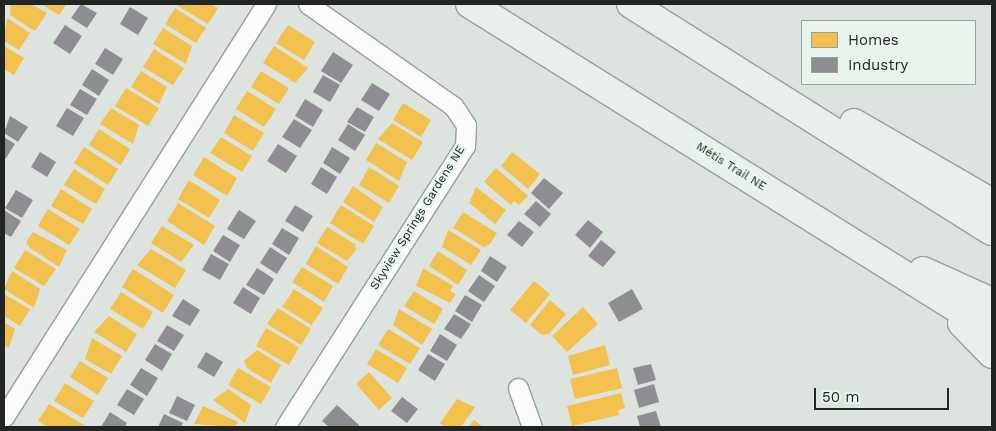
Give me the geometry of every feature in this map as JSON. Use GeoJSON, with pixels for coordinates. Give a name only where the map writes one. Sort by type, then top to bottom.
{"type":"FeatureCollection","features":[{"type":"Feature","properties":{"kind":"main road","name":"Métis Trail NE"},"geometry":{"type":"LineString","coordinates":[[470,4],[992,330]]}},
{"type":"Feature","properties":{"kind":"main road"},"geometry":{"type":"LineString","coordinates":[[640,9],[704,36],[992,204]]}},
{"type":"Feature","properties":{"kind":"main road"},"geometry":{"type":"LineString","coordinates":[[640,9],[992,231]]}},
{"type":"Feature","properties":{"kind":"main road"},"geometry":{"type":"LineString","coordinates":[[819,223],[992,302]]}},
{"type":"Feature","properties":{"kind":"main road"},"geometry":{"type":"LineString","coordinates":[[939,298],[992,354]]}},
{"type":"Feature","properties":{"kind":"street"},"geometry":{"type":"LineString","coordinates":[[4,417],[266,4]]}},
{"type":"Feature","properties":{"kind":"street","name":"Skyview Springs Gardens NE"},"geometry":{"type":"LineString","coordinates":[[285,427],[465,146],[466,124],[453,106],[308,4]]}},
{"type":"Feature","properties":{"kind":"street"},"geometry":{"type":"LineString","coordinates":[[518,388],[532,427]]}},
{"type":"Feature","properties":{"kind":"building: Homes"},"geometry":{"type":"Polygon","coordinates":[[[11,4],[31,4],[47,13],[35,31],[10,15],[11,4]]]}},
{"type":"Feature","properties":{"kind":"building: Homes"},"geometry":{"type":"Polygon","coordinates":[[[41,4],[64,4],[66,5],[59,15],[41,4]]]}},
{"type":"Feature","properties":{"kind":"building: Homes"},"geometry":{"type":"Polygon","coordinates":[[[175,4],[211,4],[218,8],[208,24],[175,4]]]}},
{"type":"Feature","properties":{"kind":"building: Homes"},"geometry":{"type":"Polygon","coordinates":[[[175,8],[206,28],[196,43],[165,24],[175,8]]]}},
{"type":"Feature","properties":{"kind":"building: Homes"},"geometry":{"type":"Polygon","coordinates":[[[7,18],[30,33],[19,50],[4,41],[7,18]]]}},
{"type":"Feature","properties":{"kind":"building: Homes"},"geometry":{"type":"Polygon","coordinates":[[[288,25],[315,42],[304,60],[276,43],[288,25]]]}},
{"type":"Feature","properties":{"kind":"building: Homes"},"geometry":{"type":"Polygon","coordinates":[[[163,28],[192,46],[186,64],[153,44],[163,28]]]}},
{"type":"Feature","properties":{"kind":"building: Homes"},"geometry":{"type":"Polygon","coordinates":[[[4,46],[24,58],[14,75],[4,69],[4,46]]]}},
{"type":"Feature","properties":{"kind":"building: Homes"},"geometry":{"type":"Polygon","coordinates":[[[274,46],[308,68],[295,83],[263,63],[274,46]]]}},
{"type":"Feature","properties":{"kind":"building: Homes"},"geometry":{"type":"Polygon","coordinates":[[[154,49],[184,68],[173,85],[143,67],[154,49]]]}},
{"type":"Feature","properties":{"kind":"building: Homes"},"geometry":{"type":"Polygon","coordinates":[[[141,71],[167,87],[159,104],[131,87],[141,71]]]}},
{"type":"Feature","properties":{"kind":"building: Homes"},"geometry":{"type":"Polygon","coordinates":[[[261,71],[289,88],[279,104],[251,87],[261,71]]]}},
{"type":"Feature","properties":{"kind":"building: Homes"},"geometry":{"type":"Polygon","coordinates":[[[126,88],[159,108],[148,126],[115,106],[126,88]]]}},
{"type":"Feature","properties":{"kind":"building: Homes"},"geometry":{"type":"Polygon","coordinates":[[[247,91],[276,109],[264,127],[236,109],[247,91]]]}},
{"type":"Feature","properties":{"kind":"building: Homes"},"geometry":{"type":"Polygon","coordinates":[[[403,103],[431,120],[421,137],[393,120],[403,103]]]}},
{"type":"Feature","properties":{"kind":"building: Homes"},"geometry":{"type":"Polygon","coordinates":[[[111,108],[139,125],[133,144],[100,124],[111,108]]]}},
{"type":"Feature","properties":{"kind":"building: Homes"},"geometry":{"type":"Polygon","coordinates":[[[234,115],[264,133],[253,151],[224,133],[234,115]]]}},
{"type":"Feature","properties":{"kind":"building: Homes"},"geometry":{"type":"Polygon","coordinates":[[[392,123],[423,142],[412,160],[378,139],[392,123]]]}},
{"type":"Feature","properties":{"kind":"building: Homes"},"geometry":{"type":"Polygon","coordinates":[[[99,129],[130,149],[121,165],[89,145],[99,129]]]}},
{"type":"Feature","properties":{"kind":"building: Homes"},"geometry":{"type":"Polygon","coordinates":[[[221,137],[252,156],[242,172],[210,153],[221,137]]]}},
{"type":"Feature","properties":{"kind":"building: Homes"},"geometry":{"type":"Polygon","coordinates":[[[376,143],[407,162],[399,181],[366,160],[376,143]]]}},
{"type":"Feature","properties":{"kind":"building: Homes"},"geometry":{"type":"Polygon","coordinates":[[[84,147],[118,169],[108,185],[74,163],[84,147]]]}},
{"type":"Feature","properties":{"kind":"building: Homes"},"geometry":{"type":"Polygon","coordinates":[[[512,152],[540,174],[528,189],[501,166],[512,152]]]}},
{"type":"Feature","properties":{"kind":"building: Homes"},"geometry":{"type":"Polygon","coordinates":[[[204,157],[237,178],[227,196],[193,175],[204,157]]]}},
{"type":"Feature","properties":{"kind":"building: Homes"},"geometry":{"type":"Polygon","coordinates":[[[369,167],[399,186],[389,203],[359,185],[369,167]]]}},
{"type":"Feature","properties":{"kind":"building: Homes"},"geometry":{"type":"Polygon","coordinates":[[[496,168],[528,196],[519,205],[514,201],[511,205],[484,182],[496,168]]]}},
{"type":"Feature","properties":{"kind":"building: Homes"},"geometry":{"type":"Polygon","coordinates":[[[74,169],[105,189],[96,204],[64,185],[74,169]]]}},
{"type":"Feature","properties":{"kind":"building: Homes"},"geometry":{"type":"Polygon","coordinates":[[[189,180],[220,200],[209,218],[178,199],[189,180]]]}},
{"type":"Feature","properties":{"kind":"building: Homes"},"geometry":{"type":"Polygon","coordinates":[[[353,186],[383,207],[374,222],[343,202],[353,186]]]}},
{"type":"Feature","properties":{"kind":"building: Homes"},"geometry":{"type":"Polygon","coordinates":[[[476,187],[506,210],[495,224],[469,203],[476,187]]]}},
{"type":"Feature","properties":{"kind":"building: Homes"},"geometry":{"type":"Polygon","coordinates":[[[61,189],[92,209],[83,224],[51,206],[61,189]]]}},
{"type":"Feature","properties":{"kind":"building: Homes"},"geometry":{"type":"Polygon","coordinates":[[[178,203],[215,226],[204,245],[167,221],[178,203]]]}},
{"type":"Feature","properties":{"kind":"building: Homes"},"geometry":{"type":"Polygon","coordinates":[[[341,205],[374,226],[363,244],[330,223],[341,205]]]}},
{"type":"Feature","properties":{"kind":"building: Homes"},"geometry":{"type":"Polygon","coordinates":[[[48,209],[80,229],[69,245],[38,226],[48,209]]]}},
{"type":"Feature","properties":{"kind":"building: Homes"},"geometry":{"type":"Polygon","coordinates":[[[463,212],[497,233],[490,244],[484,247],[453,228],[463,212]]]}},
{"type":"Feature","properties":{"kind":"building: Homes"},"geometry":{"type":"Polygon","coordinates":[[[162,226],[194,245],[181,262],[151,243],[162,226]]]}},
{"type":"Feature","properties":{"kind":"building: Homes"},"geometry":{"type":"Polygon","coordinates":[[[327,227],[355,244],[356,250],[347,261],[317,243],[327,227]]]}},
{"type":"Feature","properties":{"kind":"building: Homes"},"geometry":{"type":"Polygon","coordinates":[[[448,230],[481,250],[471,265],[442,247],[448,230]]]}},
{"type":"Feature","properties":{"kind":"building: Homes"},"geometry":{"type":"Polygon","coordinates":[[[33,232],[67,250],[59,267],[30,248],[26,242],[33,232]]]}},
{"type":"Feature","properties":{"kind":"building: Homes"},"geometry":{"type":"Polygon","coordinates":[[[316,246],[348,267],[338,284],[306,264],[316,246]]]}},
{"type":"Feature","properties":{"kind":"building: Homes"},"geometry":{"type":"Polygon","coordinates":[[[151,249],[186,270],[175,288],[137,265],[151,249]]]}},
{"type":"Feature","properties":{"kind":"building: Homes"},"geometry":{"type":"Polygon","coordinates":[[[25,250],[56,269],[44,286],[14,268],[25,250]]]}},
{"type":"Feature","properties":{"kind":"building: Homes"},"geometry":{"type":"Polygon","coordinates":[[[438,251],[467,270],[458,285],[429,266],[438,251]]]}},
{"type":"Feature","properties":{"kind":"building: Homes"},"geometry":{"type":"Polygon","coordinates":[[[302,267],[333,286],[324,302],[292,282],[302,267]]]}},
{"type":"Feature","properties":{"kind":"building: Homes"},"geometry":{"type":"Polygon","coordinates":[[[423,268],[453,286],[450,291],[456,294],[450,303],[416,286],[423,268]]]}},
{"type":"Feature","properties":{"kind":"building: Homes"},"geometry":{"type":"Polygon","coordinates":[[[133,269],[174,295],[163,313],[122,287],[133,269]]]}},
{"type":"Feature","properties":{"kind":"building: Homes"},"geometry":{"type":"Polygon","coordinates":[[[12,271],[40,289],[34,308],[4,289],[12,271]]]}},
{"type":"Feature","properties":{"kind":"building: Homes"},"geometry":{"type":"Polygon","coordinates":[[[534,281],[550,294],[526,323],[510,310],[534,281]]]}},
{"type":"Feature","properties":{"kind":"building: Homes"},"geometry":{"type":"Polygon","coordinates":[[[294,289],[323,308],[312,325],[282,307],[294,289]]]}},
{"type":"Feature","properties":{"kind":"building: Homes"},"geometry":{"type":"Polygon","coordinates":[[[414,291],[443,309],[434,324],[404,306],[414,291]]]}},
{"type":"Feature","properties":{"kind":"building: Homes"},"geometry":{"type":"Polygon","coordinates":[[[121,292],[153,312],[143,329],[110,309],[121,292]]]}},
{"type":"Feature","properties":{"kind":"building: Homes"},"geometry":{"type":"Polygon","coordinates":[[[4,294],[30,309],[20,326],[4,316],[4,294]]]}},
{"type":"Feature","properties":{"kind":"building: Homes"},"geometry":{"type":"Polygon","coordinates":[[[550,300],[566,314],[549,334],[542,335],[530,325],[550,300]]]}},
{"type":"Feature","properties":{"kind":"building: Homes"},"geometry":{"type":"Polygon","coordinates":[[[583,307],[598,324],[567,352],[552,336],[583,307]]]}},
{"type":"Feature","properties":{"kind":"building: Homes"},"geometry":{"type":"Polygon","coordinates":[[[278,308],[311,329],[301,345],[267,324],[278,308]]]}},
{"type":"Feature","properties":{"kind":"building: Homes"},"geometry":{"type":"Polygon","coordinates":[[[399,309],[432,329],[422,345],[393,325],[399,309]]]}},
{"type":"Feature","properties":{"kind":"building: Homes"},"geometry":{"type":"Polygon","coordinates":[[[109,316],[137,334],[126,352],[94,332],[109,316]]]}},
{"type":"Feature","properties":{"kind":"building: Homes"},"geometry":{"type":"Polygon","coordinates":[[[4,322],[15,329],[9,348],[4,345],[4,322]]]}},
{"type":"Feature","properties":{"kind":"building: Homes"},"geometry":{"type":"Polygon","coordinates":[[[266,328],[299,347],[289,365],[256,346],[266,328]]]}},
{"type":"Feature","properties":{"kind":"building: Homes"},"geometry":{"type":"Polygon","coordinates":[[[388,329],[420,348],[410,364],[378,345],[388,329]]]}},
{"type":"Feature","properties":{"kind":"building: Homes"},"geometry":{"type":"Polygon","coordinates":[[[92,338],[122,356],[111,374],[85,359],[92,338]]]}},
{"type":"Feature","properties":{"kind":"building: Homes"},"geometry":{"type":"Polygon","coordinates":[[[605,345],[610,365],[573,375],[568,356],[605,345]]]}},
{"type":"Feature","properties":{"kind":"building: Homes"},"geometry":{"type":"Polygon","coordinates":[[[376,349],[407,368],[398,383],[367,364],[376,349]]]}},
{"type":"Feature","properties":{"kind":"building: Homes"},"geometry":{"type":"Polygon","coordinates":[[[257,350],[281,365],[271,383],[247,368],[244,361],[257,350]]]}},
{"type":"Feature","properties":{"kind":"building: Homes"},"geometry":{"type":"Polygon","coordinates":[[[80,361],[108,378],[98,395],[70,377],[80,361]]]}},
{"type":"Feature","properties":{"kind":"building: Homes"},"geometry":{"type":"Polygon","coordinates":[[[238,368],[271,387],[261,404],[228,385],[238,368]]]}},
{"type":"Feature","properties":{"kind":"building: Homes"},"geometry":{"type":"Polygon","coordinates":[[[617,368],[622,388],[575,399],[570,379],[617,368]]]}},
{"type":"Feature","properties":{"kind":"building: Homes"},"geometry":{"type":"Polygon","coordinates":[[[369,372],[392,398],[379,410],[356,384],[369,372]]]}},
{"type":"Feature","properties":{"kind":"building: Homes"},"geometry":{"type":"Polygon","coordinates":[[[65,383],[94,401],[83,418],[54,401],[65,383]]]}},
{"type":"Feature","properties":{"kind":"building: Homes"},"geometry":{"type":"Polygon","coordinates":[[[228,389],[251,405],[245,423],[213,400],[228,389]]]}},
{"type":"Feature","properties":{"kind":"building: Homes"},"geometry":{"type":"Polygon","coordinates":[[[621,393],[625,408],[618,410],[619,415],[572,426],[567,406],[621,393]]]}},
{"type":"Feature","properties":{"kind":"building: Homes"},"geometry":{"type":"Polygon","coordinates":[[[457,399],[475,407],[461,427],[444,427],[440,423],[457,399]]]}},
{"type":"Feature","properties":{"kind":"building: Homes"},"geometry":{"type":"Polygon","coordinates":[[[49,404],[87,427],[48,427],[38,421],[49,404]]]}},
{"type":"Feature","properties":{"kind":"building: Homes"},"geometry":{"type":"Polygon","coordinates":[[[203,406],[238,422],[235,427],[194,424],[203,406]]]}},
{"type":"Feature","properties":{"kind":"building: Homes"},"geometry":{"type":"Polygon","coordinates":[[[474,420],[483,427],[468,427],[474,420]]]}},
{"type":"Feature","properties":{"kind":"building: Industry"},"geometry":{"type":"Polygon","coordinates":[[[81,4],[97,13],[87,28],[71,18],[81,4]]]}},
{"type":"Feature","properties":{"kind":"building: Industry"},"geometry":{"type":"Polygon","coordinates":[[[130,7],[148,18],[138,35],[120,24],[130,7]]]}},
{"type":"Feature","properties":{"kind":"building: Industry"},"geometry":{"type":"Polygon","coordinates":[[[65,25],[82,36],[70,54],[53,43],[65,25]]]}},
{"type":"Feature","properties":{"kind":"building: Industry"},"geometry":{"type":"Polygon","coordinates":[[[105,48],[123,59],[113,75],[95,64],[105,48]]]}},
{"type":"Feature","properties":{"kind":"building: Industry"},"geometry":{"type":"Polygon","coordinates":[[[333,52],[353,65],[341,83],[321,71],[333,52]]]}},
{"type":"Feature","properties":{"kind":"building: Industry"},"geometry":{"type":"Polygon","coordinates":[[[92,69],[109,80],[99,96],[82,85],[92,69]]]}},
{"type":"Feature","properties":{"kind":"building: Industry"},"geometry":{"type":"Polygon","coordinates":[[[323,75],[340,85],[330,102],[313,92],[323,75]]]}},
{"type":"Feature","properties":{"kind":"building: Industry"},"geometry":{"type":"Polygon","coordinates":[[[372,83],[390,94],[379,111],[361,100],[372,83]]]}},
{"type":"Feature","properties":{"kind":"building: Industry"},"geometry":{"type":"Polygon","coordinates":[[[80,89],[97,99],[87,115],[70,105],[80,89]]]}},
{"type":"Feature","properties":{"kind":"building: Industry"},"geometry":{"type":"Polygon","coordinates":[[[305,99],[323,110],[313,127],[295,116],[305,99]]]}},
{"type":"Feature","properties":{"kind":"building: Industry"},"geometry":{"type":"Polygon","coordinates":[[[357,107],[374,117],[365,132],[347,122],[357,107]]]}},
{"type":"Feature","properties":{"kind":"building: Industry"},"geometry":{"type":"Polygon","coordinates":[[[67,108],[84,118],[73,136],[56,126],[67,108]]]}},
{"type":"Feature","properties":{"kind":"building: Industry"},"geometry":{"type":"Polygon","coordinates":[[[10,116],[28,127],[18,142],[4,133],[10,116]]]}},
{"type":"Feature","properties":{"kind":"building: Industry"},"geometry":{"type":"Polygon","coordinates":[[[294,119],[312,130],[300,148],[282,137],[294,119]]]}},
{"type":"Feature","properties":{"kind":"building: Industry"},"geometry":{"type":"Polygon","coordinates":[[[348,124],[365,135],[355,151],[338,140],[348,124]]]}},
{"type":"Feature","properties":{"kind":"building: Industry"},"geometry":{"type":"Polygon","coordinates":[[[4,137],[15,144],[4,161],[4,137]]]}},
{"type":"Feature","properties":{"kind":"building: Industry"},"geometry":{"type":"Polygon","coordinates":[[[278,144],[297,156],[286,173],[267,161],[278,144]]]}},
{"type":"Feature","properties":{"kind":"building: Industry"},"geometry":{"type":"Polygon","coordinates":[[[332,147],[350,158],[340,174],[323,163],[332,147]]]}},
{"type":"Feature","properties":{"kind":"building: Industry"},"geometry":{"type":"Polygon","coordinates":[[[40,152],[56,162],[47,177],[31,167],[40,152]]]}},
{"type":"Feature","properties":{"kind":"building: Industry"},"geometry":{"type":"Polygon","coordinates":[[[321,167],[337,177],[327,194],[311,184],[321,167]]]}},
{"type":"Feature","properties":{"kind":"building: Industry"},"geometry":{"type":"Polygon","coordinates":[[[544,178],[563,193],[549,209],[531,193],[544,178]]]}},
{"type":"Feature","properties":{"kind":"building: Industry"},"geometry":{"type":"Polygon","coordinates":[[[16,190],[33,200],[22,218],[5,208],[16,190]]]}},
{"type":"Feature","properties":{"kind":"building: Industry"},"geometry":{"type":"Polygon","coordinates":[[[536,201],[551,214],[540,227],[524,214],[536,201]]]}},
{"type":"Feature","properties":{"kind":"building: Industry"},"geometry":{"type":"Polygon","coordinates":[[[295,205],[313,216],[303,232],[285,221],[295,205]]]}},
{"type":"Feature","properties":{"kind":"building: Industry"},"geometry":{"type":"Polygon","coordinates":[[[4,210],[21,221],[11,237],[4,233],[4,210]]]}},
{"type":"Feature","properties":{"kind":"building: Industry"},"geometry":{"type":"Polygon","coordinates":[[[239,210],[256,221],[244,239],[227,229],[239,210]]]}},
{"type":"Feature","properties":{"kind":"building: Industry"},"geometry":{"type":"Polygon","coordinates":[[[588,220],[603,232],[590,248],[575,235],[588,220]]]}},
{"type":"Feature","properties":{"kind":"building: Industry"},"geometry":{"type":"Polygon","coordinates":[[[519,221],[534,232],[522,247],[507,235],[519,221]]]}},
{"type":"Feature","properties":{"kind":"building: Industry"},"geometry":{"type":"Polygon","coordinates":[[[282,228],[299,238],[289,255],[272,244],[282,228]]]}},
{"type":"Feature","properties":{"kind":"building: Industry"},"geometry":{"type":"Polygon","coordinates":[[[223,235],[240,245],[230,262],[213,251],[223,235]]]}},
{"type":"Feature","properties":{"kind":"building: Industry"},"geometry":{"type":"Polygon","coordinates":[[[601,240],[616,252],[603,267],[588,256],[601,240]]]}},
{"type":"Feature","properties":{"kind":"building: Industry"},"geometry":{"type":"Polygon","coordinates":[[[270,247],[287,258],[277,274],[260,263],[270,247]]]}},
{"type":"Feature","properties":{"kind":"building: Industry"},"geometry":{"type":"Polygon","coordinates":[[[211,254],[229,264],[220,280],[202,270],[211,254]]]}},
{"type":"Feature","properties":{"kind":"building: Industry"},"geometry":{"type":"Polygon","coordinates":[[[490,256],[507,267],[497,282],[481,271],[490,256]]]}},
{"type":"Feature","properties":{"kind":"building: Industry"},"geometry":{"type":"Polygon","coordinates":[[[257,268],[274,279],[264,295],[246,285],[257,268]]]}},
{"type":"Feature","properties":{"kind":"building: Industry"},"geometry":{"type":"Polygon","coordinates":[[[479,275],[495,286],[484,302],[468,291],[479,275]]]}},
{"type":"Feature","properties":{"kind":"building: Industry"},"geometry":{"type":"Polygon","coordinates":[[[243,287],[260,298],[251,314],[233,303],[243,287]]]}},
{"type":"Feature","properties":{"kind":"building: Industry"},"geometry":{"type":"Polygon","coordinates":[[[632,289],[643,309],[619,322],[608,303],[632,289]]]}},
{"type":"Feature","properties":{"kind":"building: Industry"},"geometry":{"type":"Polygon","coordinates":[[[465,295],[482,305],[472,322],[455,311],[465,295]]]}},
{"type":"Feature","properties":{"kind":"building: Industry"},"geometry":{"type":"Polygon","coordinates":[[[183,299],[200,310],[190,326],[172,316],[183,299]]]}},
{"type":"Feature","properties":{"kind":"building: Industry"},"geometry":{"type":"Polygon","coordinates":[[[454,314],[471,324],[461,339],[444,329],[454,314]]]}},
{"type":"Feature","properties":{"kind":"building: Industry"},"geometry":{"type":"Polygon","coordinates":[[[167,325],[184,335],[174,351],[157,341],[167,325]]]}},
{"type":"Feature","properties":{"kind":"building: Industry"},"geometry":{"type":"Polygon","coordinates":[[[440,334],[457,345],[447,361],[430,351],[440,334]]]}},
{"type":"Feature","properties":{"kind":"building: Industry"},"geometry":{"type":"Polygon","coordinates":[[[155,344],[172,354],[162,371],[145,360],[155,344]]]}},
{"type":"Feature","properties":{"kind":"building: Industry"},"geometry":{"type":"Polygon","coordinates":[[[206,352],[223,362],[214,377],[197,367],[206,352]]]}},
{"type":"Feature","properties":{"kind":"building: Industry"},"geometry":{"type":"Polygon","coordinates":[[[428,354],[445,364],[435,381],[418,370],[428,354]]]}},
{"type":"Feature","properties":{"kind":"building: Industry"},"geometry":{"type":"Polygon","coordinates":[[[651,364],[656,380],[638,385],[633,368],[651,364]]]}},
{"type":"Feature","properties":{"kind":"building: Industry"},"geometry":{"type":"Polygon","coordinates":[[[141,368],[158,378],[147,396],[130,385],[141,368]]]}},
{"type":"Feature","properties":{"kind":"building: Industry"},"geometry":{"type":"Polygon","coordinates":[[[654,384],[659,402],[639,408],[634,390],[654,384]]]}},
{"type":"Feature","properties":{"kind":"building: Industry"},"geometry":{"type":"Polygon","coordinates":[[[127,389],[144,399],[134,415],[117,405],[127,389]]]}},
{"type":"Feature","properties":{"kind":"building: Industry"},"geometry":{"type":"Polygon","coordinates":[[[177,396],[195,405],[187,421],[169,413],[177,396]]]}},
{"type":"Feature","properties":{"kind":"building: Industry"},"geometry":{"type":"Polygon","coordinates":[[[402,397],[418,409],[407,423],[391,411],[402,397]]]}},
{"type":"Feature","properties":{"kind":"building: Industry"},"geometry":{"type":"Polygon","coordinates":[[[337,405],[359,425],[358,427],[329,427],[322,421],[337,405]]]}},
{"type":"Feature","properties":{"kind":"building: Industry"},"geometry":{"type":"Polygon","coordinates":[[[656,411],[661,427],[640,427],[637,416],[656,411]]]}},
{"type":"Feature","properties":{"kind":"building: Industry"},"geometry":{"type":"Polygon","coordinates":[[[110,412],[127,423],[125,427],[101,427],[110,412]]]}},
{"type":"Feature","properties":{"kind":"building: Industry"},"geometry":{"type":"Polygon","coordinates":[[[164,414],[183,423],[181,427],[158,427],[164,414]]]}}]}
